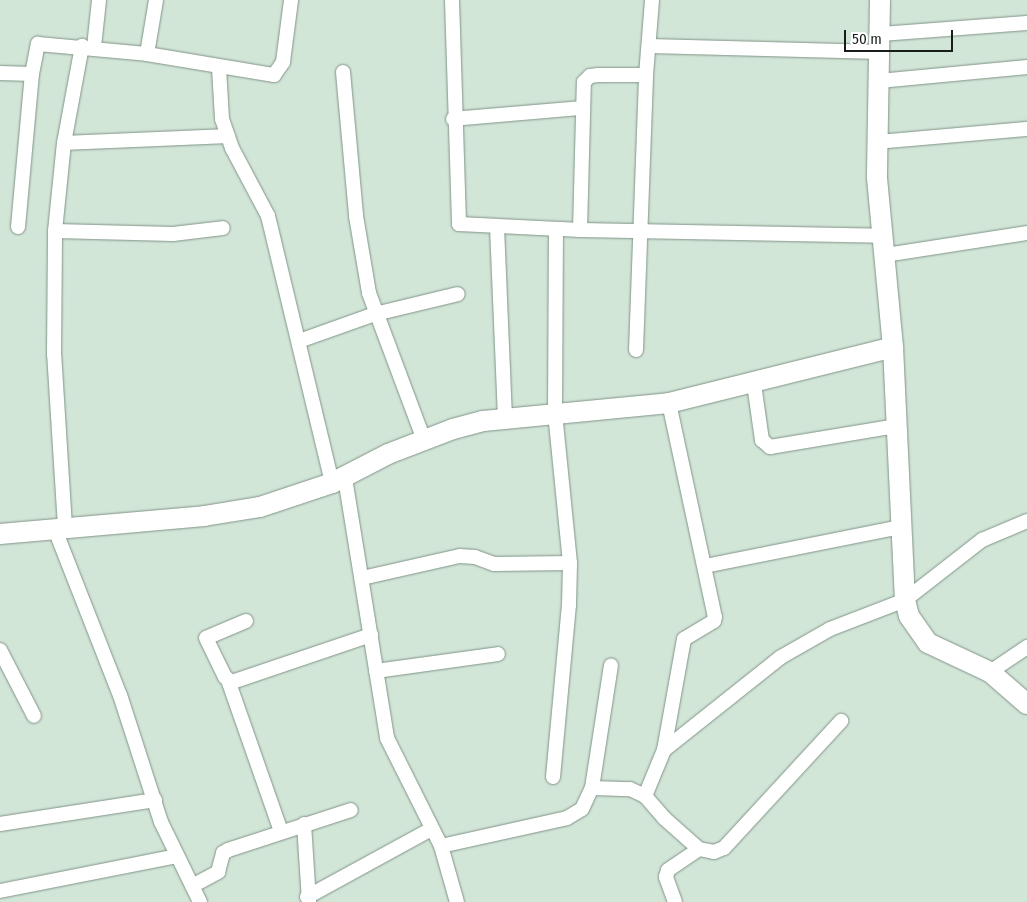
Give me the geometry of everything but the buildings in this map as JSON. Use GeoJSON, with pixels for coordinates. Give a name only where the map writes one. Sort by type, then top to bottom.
{"type":"FeatureCollection","features":[{"type":"Feature","properties":{"kind":"street"},"geometry":{"type":"LineString","coordinates":[[99,0],[64,143],[55,231],[54,354],[60,527],[155,800],[177,856],[200,902]]}},
{"type":"Feature","properties":{"kind":"street"},"geometry":{"type":"LineString","coordinates":[[147,54],[156,0]]}},
{"type":"Feature","properties":{"kind":"street"},"geometry":{"type":"LineString","coordinates":[[18,227],[32,74],[38,44],[88,46],[147,54],[264,75],[279,70],[291,0]]}},
{"type":"Feature","properties":{"kind":"street"},"geometry":{"type":"LineString","coordinates":[[452,0],[454,119],[459,224],[580,230],[640,229],[884,246],[1027,233]]}},
{"type":"Feature","properties":{"kind":"street"},"geometry":{"type":"LineString","coordinates":[[636,350],[646,75],[652,0]]}},
{"type":"Feature","properties":{"kind":"street"},"geometry":{"type":"LineString","coordinates":[[880,0],[881,43],[877,142],[884,246],[894,347],[904,600],[909,616],[928,643],[990,672],[1019,694],[1027,704]]}},
{"type":"Feature","properties":{"kind":"street"},"geometry":{"type":"LineString","coordinates":[[649,46],[881,43],[1027,23]]}},
{"type":"Feature","properties":{"kind":"street"},"geometry":{"type":"LineString","coordinates":[[879,81],[1027,67]]}},
{"type":"Feature","properties":{"kind":"street"},"geometry":{"type":"LineString","coordinates":[[220,68],[220,103],[228,136],[268,216],[299,341],[338,480],[362,578],[387,738],[441,846],[457,902]]}},
{"type":"Feature","properties":{"kind":"street"},"geometry":{"type":"LineString","coordinates":[[343,72],[356,216],[375,314],[424,440]]}},
{"type":"Feature","properties":{"kind":"street"},"geometry":{"type":"LineString","coordinates":[[0,74],[32,74]]}},
{"type":"Feature","properties":{"kind":"street"},"geometry":{"type":"LineString","coordinates":[[580,230],[584,82],[590,76],[646,75]]}},
{"type":"Feature","properties":{"kind":"street"},"geometry":{"type":"LineString","coordinates":[[454,119],[582,108]]}},
{"type":"Feature","properties":{"kind":"street"},"geometry":{"type":"LineString","coordinates":[[877,142],[1027,129]]}},
{"type":"Feature","properties":{"kind":"street"},"geometry":{"type":"LineString","coordinates":[[64,143],[228,136]]}},
{"type":"Feature","properties":{"kind":"street"},"geometry":{"type":"LineString","coordinates":[[496,227],[505,417]]}},
{"type":"Feature","properties":{"kind":"street"},"geometry":{"type":"LineString","coordinates":[[55,231],[172,234],[223,228]]}},
{"type":"Feature","properties":{"kind":"street"},"geometry":{"type":"LineString","coordinates":[[553,777],[570,605],[570,563],[555,413],[556,229]]}},
{"type":"Feature","properties":{"kind":"street"},"geometry":{"type":"LineString","coordinates":[[299,341],[375,314],[458,294]]}},
{"type":"Feature","properties":{"kind":"street"},"geometry":{"type":"LineString","coordinates":[[0,534],[238,512],[282,501],[338,480],[424,440],[453,429],[505,417],[670,403],[754,384],[894,347]]}},
{"type":"Feature","properties":{"kind":"street"},"geometry":{"type":"LineString","coordinates":[[754,384],[762,440],[770,447],[897,426]]}},
{"type":"Feature","properties":{"kind":"street"},"geometry":{"type":"LineString","coordinates":[[645,796],[664,750],[684,639],[714,621],[705,566],[670,403]]}},
{"type":"Feature","properties":{"kind":"street"},"geometry":{"type":"LineString","coordinates":[[664,750],[781,657],[830,629],[904,600],[982,540],[1027,521]]}},
{"type":"Feature","properties":{"kind":"street"},"geometry":{"type":"LineString","coordinates":[[705,566],[901,527]]}},
{"type":"Feature","properties":{"kind":"street"},"geometry":{"type":"LineString","coordinates":[[362,578],[467,556],[494,564],[570,563]]}},
{"type":"Feature","properties":{"kind":"street"},"geometry":{"type":"LineString","coordinates":[[246,621],[206,638],[228,680],[281,831]]}},
{"type":"Feature","properties":{"kind":"street"},"geometry":{"type":"LineString","coordinates":[[228,680],[238,681],[371,635]]}},
{"type":"Feature","properties":{"kind":"street"},"geometry":{"type":"LineString","coordinates":[[990,672],[1027,647]]}},
{"type":"Feature","properties":{"kind":"street"},"geometry":{"type":"LineString","coordinates":[[0,650],[34,716]]}},
{"type":"Feature","properties":{"kind":"street"},"geometry":{"type":"LineString","coordinates":[[376,671],[498,654]]}},
{"type":"Feature","properties":{"kind":"street"},"geometry":{"type":"LineString","coordinates":[[441,846],[567,818],[582,809],[592,788],[611,665]]}},
{"type":"Feature","properties":{"kind":"street"},"geometry":{"type":"LineString","coordinates":[[592,788],[630,788],[645,796],[669,823],[699,849],[714,852],[724,848],[841,721]]}},
{"type":"Feature","properties":{"kind":"street"},"geometry":{"type":"LineString","coordinates":[[0,824],[155,800]]}},
{"type":"Feature","properties":{"kind":"street"},"geometry":{"type":"LineString","coordinates":[[192,886],[218,872],[223,852],[281,831],[351,810]]}},
{"type":"Feature","properties":{"kind":"street"},"geometry":{"type":"LineString","coordinates":[[304,824],[308,899],[431,829]]}},
{"type":"Feature","properties":{"kind":"street"},"geometry":{"type":"LineString","coordinates":[[675,902],[666,877],[668,870],[699,849]]}},
{"type":"Feature","properties":{"kind":"street"},"geometry":{"type":"LineString","coordinates":[[0,891],[177,856]]}}]}
